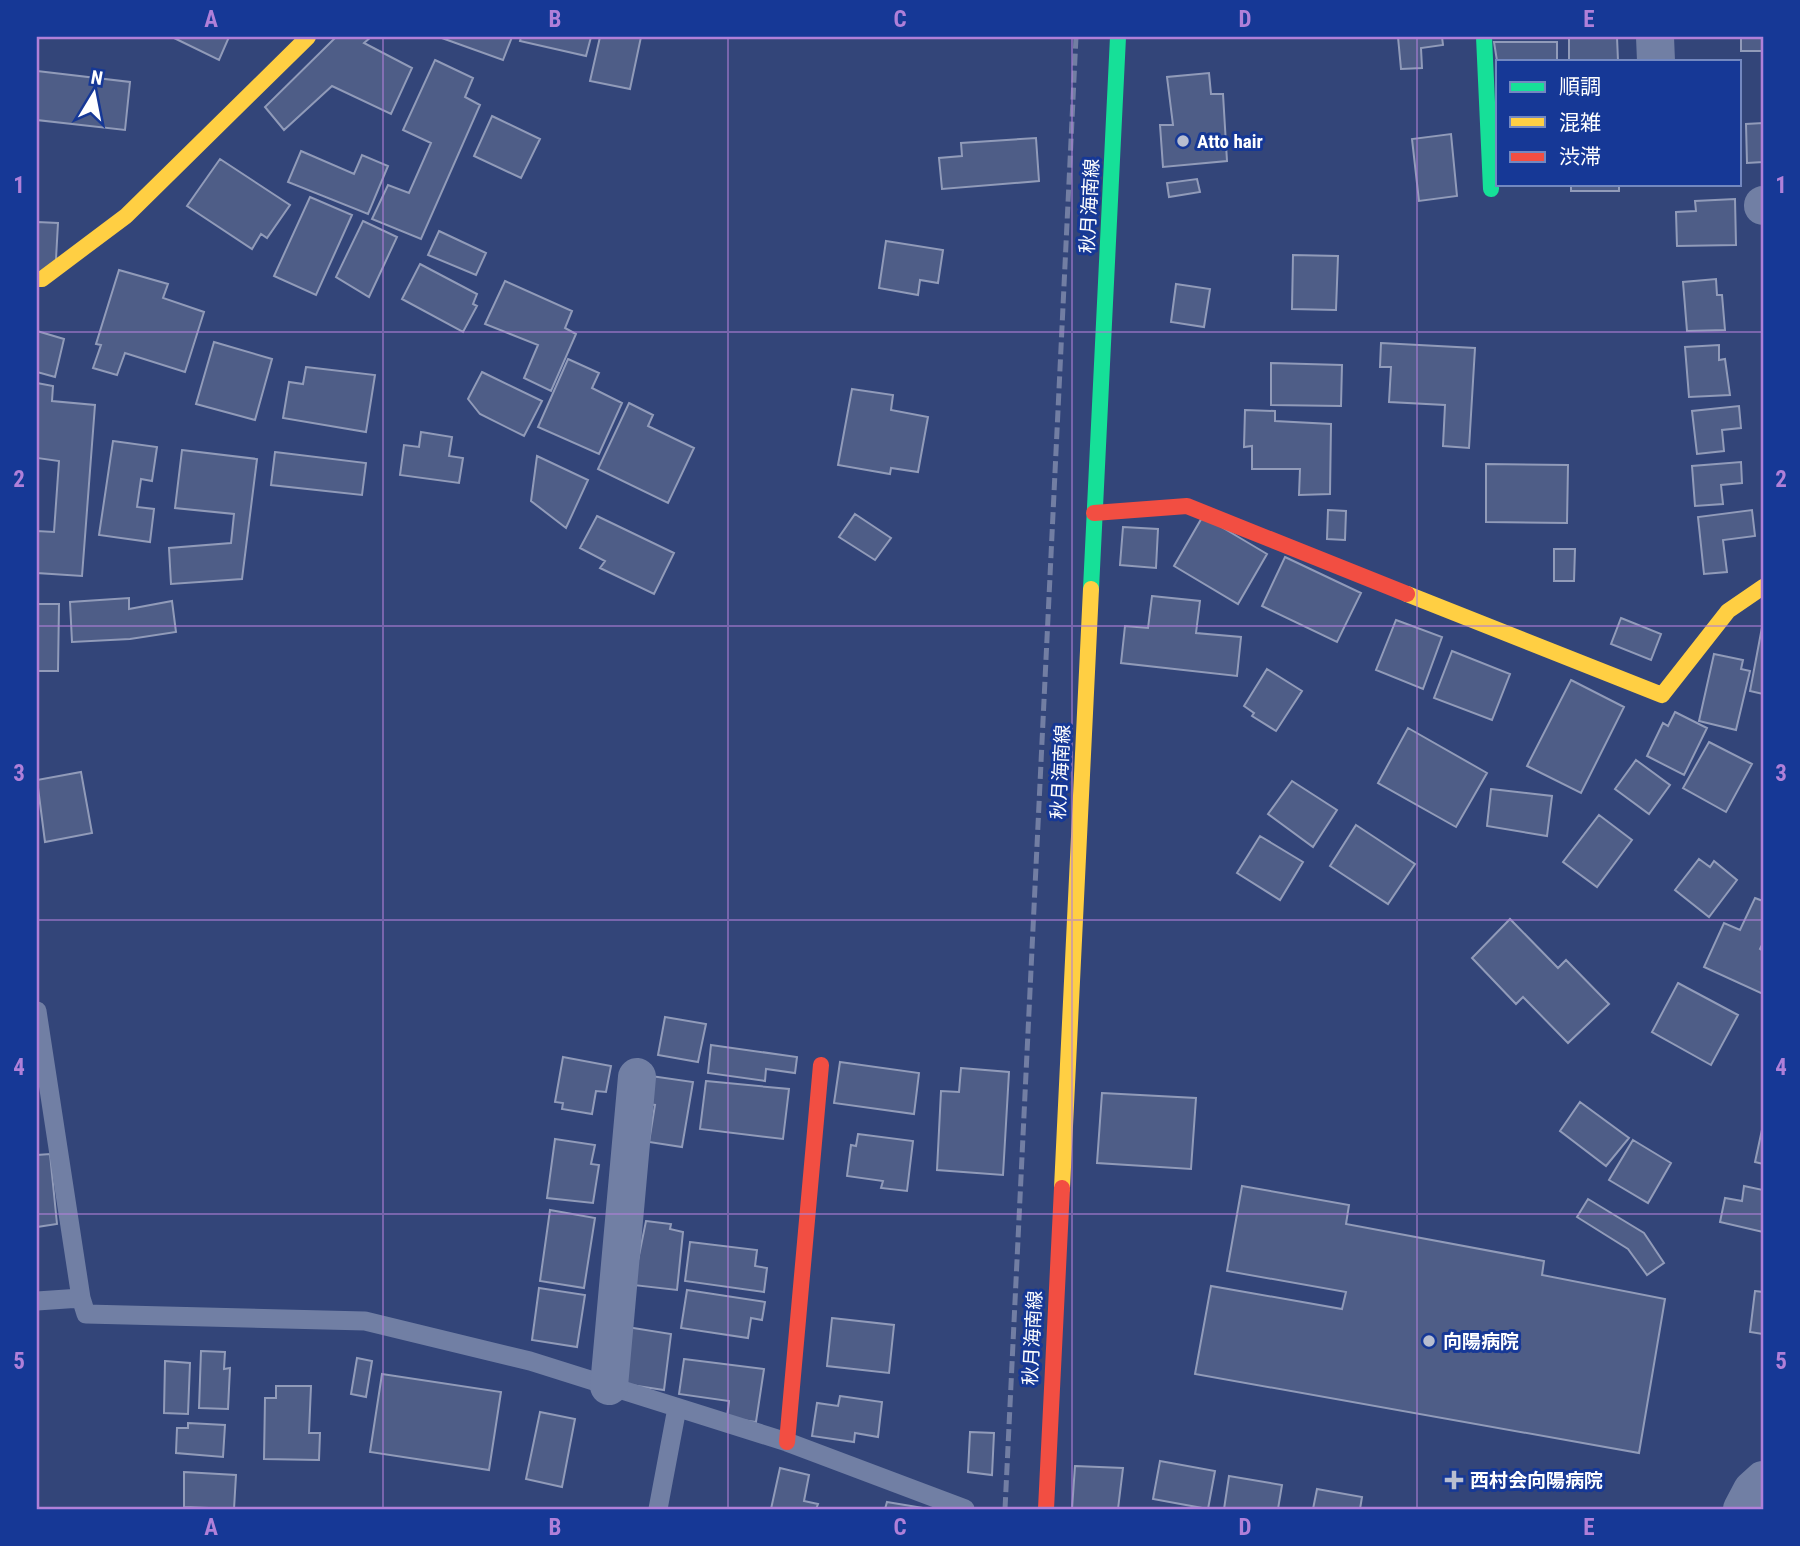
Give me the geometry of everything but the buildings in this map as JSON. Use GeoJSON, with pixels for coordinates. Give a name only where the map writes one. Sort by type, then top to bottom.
{"type":"FeatureCollection","features":[{"type":"Feature","properties":{"kind":"street"},"geometry":{"type":"LineString","coordinates":[[37,279],[126,216],[308,37]]}},
{"type":"Feature","properties":{"kind":"street","name":"秋月海南線"},"geometry":{"type":"LineString","coordinates":[[1046,1509],[1118,37]]}},
{"type":"Feature","properties":{"kind":"street"},"geometry":{"type":"LineString","coordinates":[[1484,37],[1491,190]]}},
{"type":"Feature","properties":{"kind":"street"},"geometry":{"type":"LineString","coordinates":[[1655,37],[1656,60]]}},
{"type":"Feature","properties":{"kind":"street"},"geometry":{"type":"LineString","coordinates":[[1094,513],[1187,506],[1662,695],[1728,611],[1763,587]]}},
{"type":"Feature","properties":{"kind":"street"},"geometry":{"type":"LineString","coordinates":[[787,1442],[821,1065]]}},
{"type":"Feature","properties":{"kind":"street"},"geometry":{"type":"LineString","coordinates":[[609,1386],[637,1077]]}},
{"type":"Feature","properties":{"kind":"street"},"geometry":{"type":"LineString","coordinates":[[1742,1509],[1752,1490],[1763,1480]]}},
{"type":"Feature","properties":{"kind":"lane"},"geometry":{"type":"LineString","coordinates":[[37,1011],[81,1298],[86,1314],[365,1321],[530,1361],[787,1442],[965,1509]]}},
{"type":"Feature","properties":{"kind":"lane"},"geometry":{"type":"LineString","coordinates":[[37,1301],[81,1298]]}},
{"type":"Feature","properties":{"kind":"lane"},"geometry":{"type":"LineString","coordinates":[[658,1509],[677,1408]]}},
{"type":"Feature","properties":{"kind":"railway"},"geometry":{"type":"LineString","coordinates":[[1005,1509],[1076,37]]}},
{"type":"Feature","properties":{"kind":"traffic: fast"},"geometry":{"type":"LineString","coordinates":[[1091,589],[1118,37]]}},
{"type":"Feature","properties":{"kind":"traffic: fast"},"geometry":{"type":"LineString","coordinates":[[1484,37],[1491,189]]}},
{"type":"Feature","properties":{"kind":"traffic: slow"},"geometry":{"type":"LineString","coordinates":[[37,279],[42,279],[126,216],[308,37]]}},
{"type":"Feature","properties":{"kind":"traffic: slow"},"geometry":{"type":"LineString","coordinates":[[1407,594],[1662,695],[1728,611],[1763,587]]}},
{"type":"Feature","properties":{"kind":"traffic: slow"},"geometry":{"type":"LineString","coordinates":[[1062,1188],[1091,589]]}},
{"type":"Feature","properties":{"kind":"traffic: jam"},"geometry":{"type":"LineString","coordinates":[[1094,513],[1187,506],[1407,594]]}},
{"type":"Feature","properties":{"kind":"traffic: jam"},"geometry":{"type":"LineString","coordinates":[[787,1442],[821,1065]]}},
{"type":"Feature","properties":{"kind":"traffic: jam"},"geometry":{"type":"LineString","coordinates":[[1046,1509],[1062,1188]]}},
{"type":"Feature","properties":{"kind":"place","name":"Atto hair"},"geometry":{"type":"Point","coordinates":[1183,141]}},
{"type":"Feature","properties":{"kind":"place","name":"向陽病院"},"geometry":{"type":"Point","coordinates":[1429,1341]}},
{"type":"Feature","properties":{"kind":"place","name":"西村会向陽病院"},"geometry":{"type":"Point","coordinates":[1454,1480]}}]}
